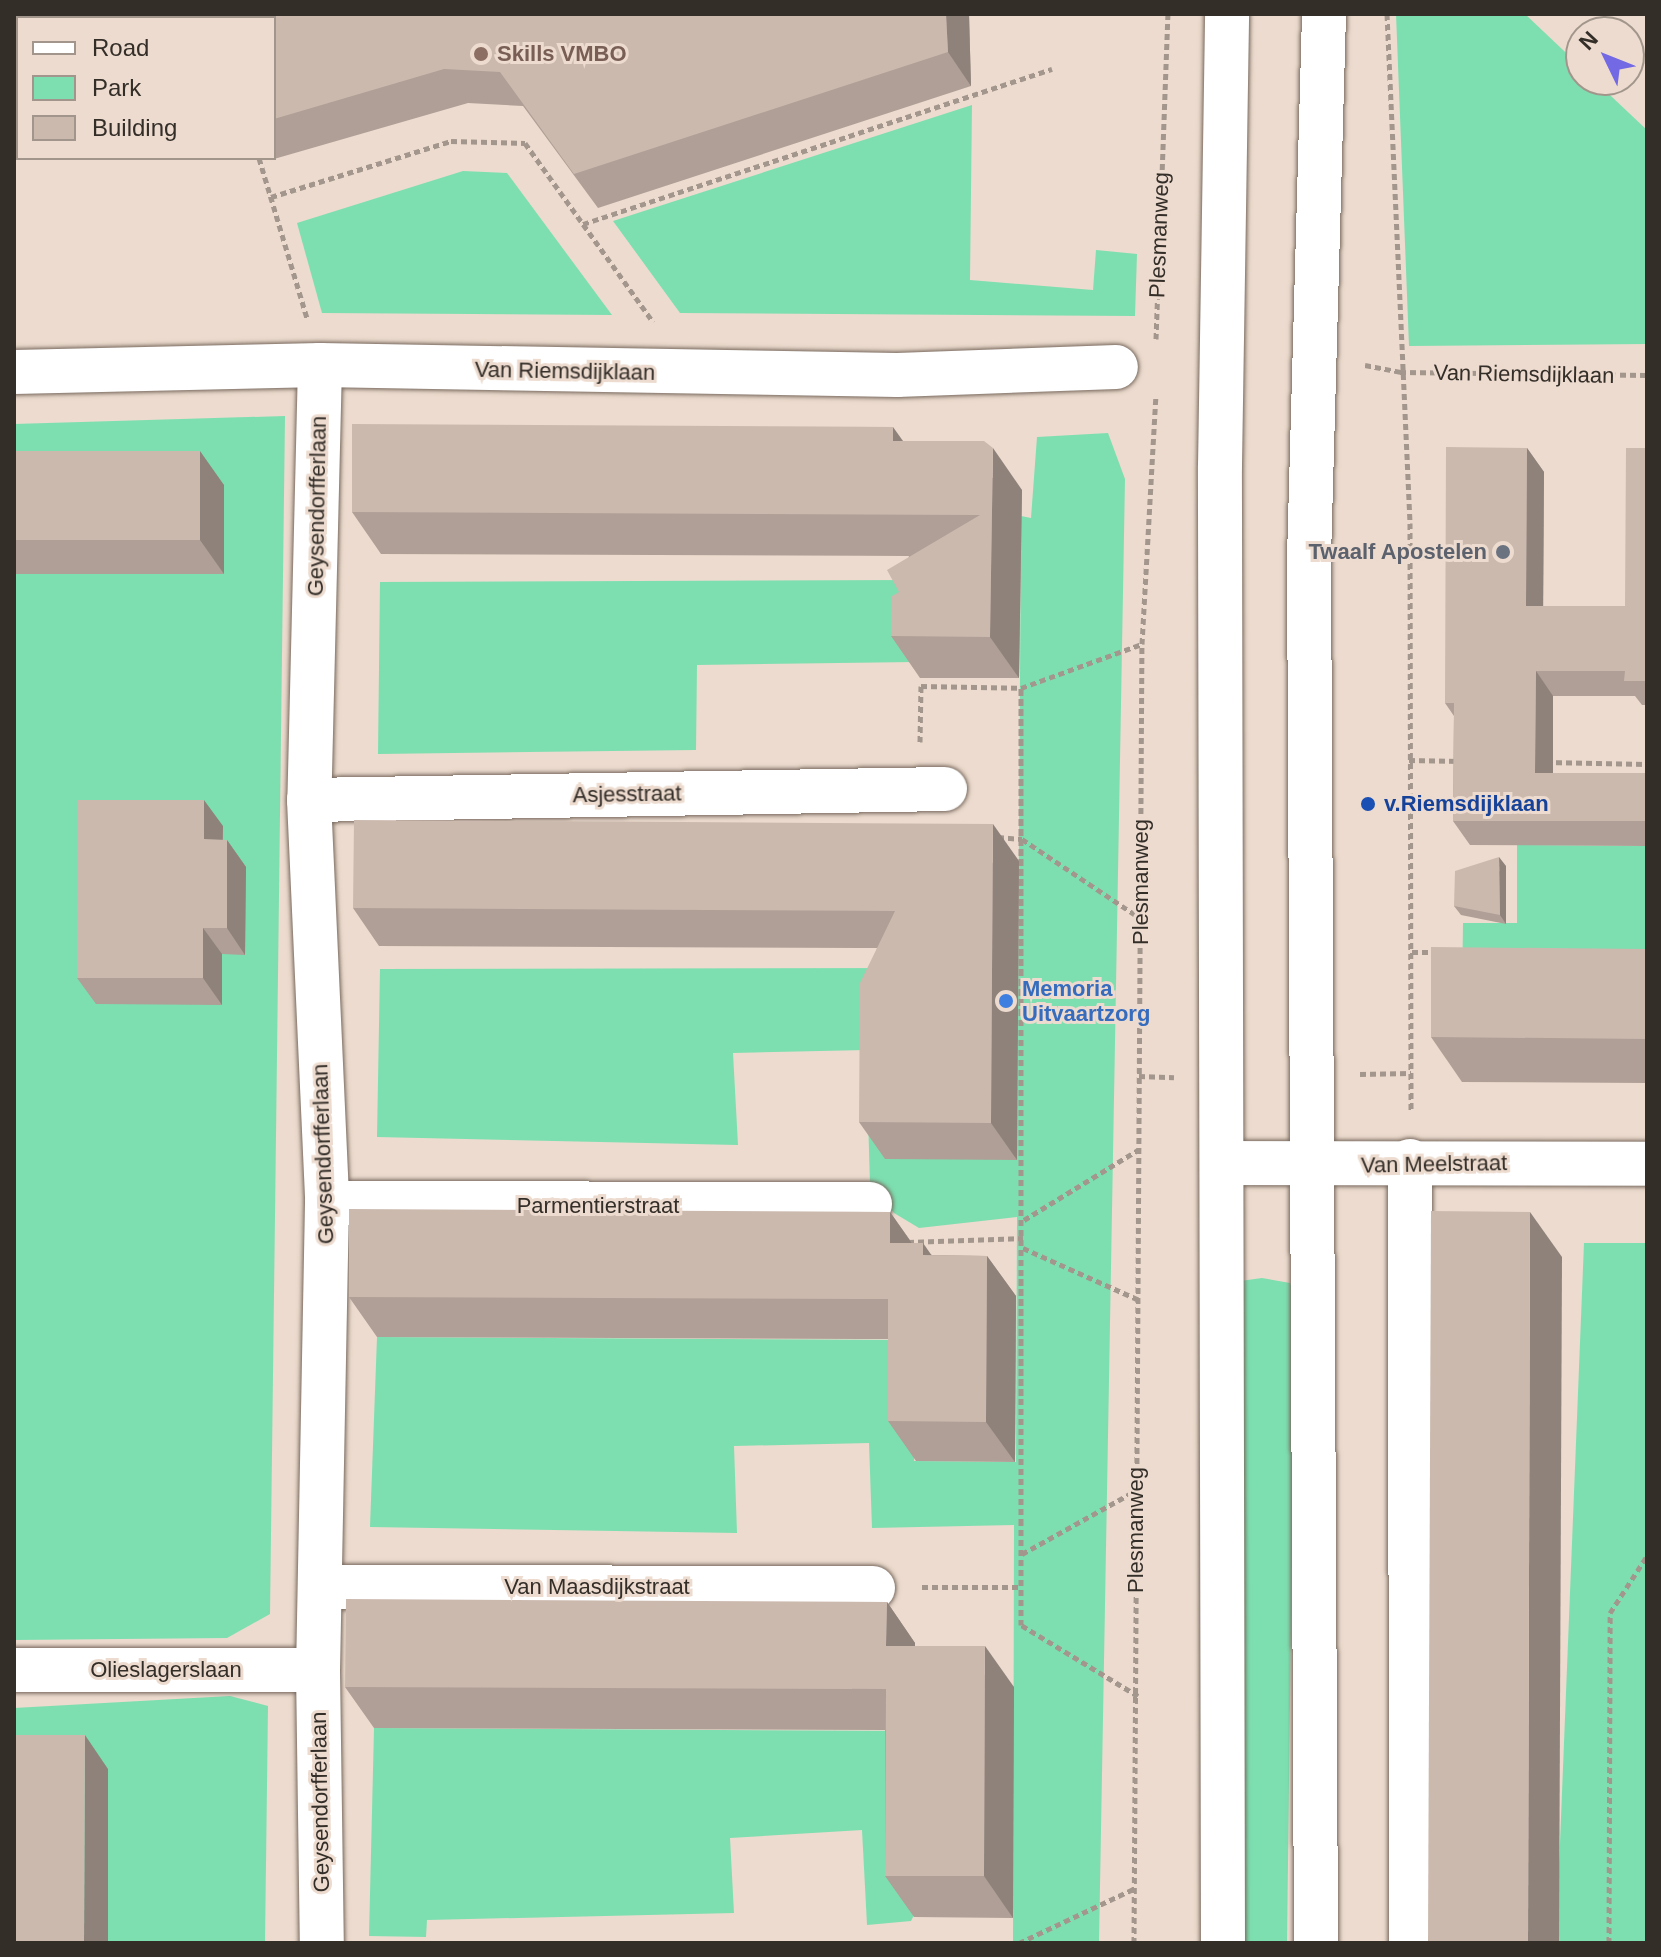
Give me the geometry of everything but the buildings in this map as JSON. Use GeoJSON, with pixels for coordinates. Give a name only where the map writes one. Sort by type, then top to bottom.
{"type":"FeatureCollection","features":[{"type":"Feature","properties":{"kind":"street"},"geometry":{"type":"LineString","coordinates":[[1223,1943],[1222,1163],[1227,14]]}},
{"type":"Feature","properties":{"kind":"street"},"geometry":{"type":"LineString","coordinates":[[1316,1943],[1309,1167],[1310,426],[1324,14]]}},
{"type":"Feature","properties":{"kind":"street","name":"Van Riemsdijklaan"},"geometry":{"type":"LineString","coordinates":[[14,372],[320,365],[683,374],[1142,368]]}},
{"type":"Feature","properties":{"kind":"street","name":"Geysendorfferlaan"},"geometry":{"type":"LineString","coordinates":[[320,365],[309,800],[327,1203],[318,1670],[322,1943]]}},
{"type":"Feature","properties":{"kind":"street","name":"Asjesstraat"},"geometry":{"type":"LineString","coordinates":[[309,800],[932,789]]}},
{"type":"Feature","properties":{"kind":"street"},"geometry":{"type":"LineString","coordinates":[[1410,1161],[1411,1943]]}},
{"type":"Feature","properties":{"kind":"street","name":"Van Meelstraat"},"geometry":{"type":"LineString","coordinates":[[1222,1163],[1309,1167],[1410,1161],[1647,1164]]}},
{"type":"Feature","properties":{"kind":"street","name":"Parmentierstraat"},"geometry":{"type":"LineString","coordinates":[[327,1203],[870,1204]]}},
{"type":"Feature","properties":{"kind":"street","name":"Van Maasdijkstraat"},"geometry":{"type":"LineString","coordinates":[[320,1587],[873,1588]]}},
{"type":"Feature","properties":{"kind":"street","name":"Olieslagerslaan"},"geometry":{"type":"LineString","coordinates":[[14,1670],[318,1670]]}},
{"type":"Feature","properties":{"kind":"path","name":"Plesmanweg"},"geometry":{"type":"LineString","coordinates":[[1134,1943],[1138,1697],[1135,1491],[1139,1300],[1142,368],[1168,14]]}},
{"type":"Feature","properties":{"kind":"path"},"geometry":{"type":"LineString","coordinates":[[1387,14],[1400,372],[1410,523],[1410,1161]]}},
{"type":"Feature","properties":{"kind":"path"},"geometry":{"type":"LineString","coordinates":[[583,224],[1052,69]]}},
{"type":"Feature","properties":{"kind":"path"},"geometry":{"type":"LineString","coordinates":[[271,197],[451,141],[525,143],[683,374]]}},
{"type":"Feature","properties":{"kind":"path"},"geometry":{"type":"LineString","coordinates":[[260,160],[320,365]]}},
{"type":"Feature","properties":{"kind":"path","name":"Van Riemsdijklaan"},"geometry":{"type":"LineString","coordinates":[[1400,372],[1647,375]]}},
{"type":"Feature","properties":{"kind":"path"},"geometry":{"type":"LineString","coordinates":[[932,789],[921,686],[1021,688],[1142,644]]}},
{"type":"Feature","properties":{"kind":"path"},"geometry":{"type":"LineString","coordinates":[[1021,688],[1021,1625],[1138,1697]]}},
{"type":"Feature","properties":{"kind":"path"},"geometry":{"type":"LineString","coordinates":[[1409,760],[1473,761]]}},
{"type":"Feature","properties":{"kind":"path"},"geometry":{"type":"LineString","coordinates":[[1536,762],[1647,764]]}},
{"type":"Feature","properties":{"kind":"path"},"geometry":{"type":"LineString","coordinates":[[1022,839],[1141,918]]}},
{"type":"Feature","properties":{"kind":"path"},"geometry":{"type":"LineString","coordinates":[[1412,952],[1443,952]]}},
{"type":"Feature","properties":{"kind":"path"},"geometry":{"type":"LineString","coordinates":[[1023,1220],[1138,1150]]}},
{"type":"Feature","properties":{"kind":"path"},"geometry":{"type":"LineString","coordinates":[[870,1204],[874,1243],[1023,1238]]}},
{"type":"Feature","properties":{"kind":"path"},"geometry":{"type":"LineString","coordinates":[[1023,1248],[1139,1300]]}},
{"type":"Feature","properties":{"kind":"path"},"geometry":{"type":"LineString","coordinates":[[1021,1554],[1135,1491]]}},
{"type":"Feature","properties":{"kind":"path"},"geometry":{"type":"LineString","coordinates":[[1609,1943],[1610,1613],[1647,1556]]}},
{"type":"Feature","properties":{"kind":"path"},"geometry":{"type":"LineString","coordinates":[[873,1588],[1021,1587]]}},
{"type":"Feature","properties":{"kind":"path"},"geometry":{"type":"LineString","coordinates":[[1019,1943],[1134,1889]]}},
{"type":"Feature","properties":{"kind":"green space"},"geometry":{"type":"Polygon","coordinates":[[[1396,14],[1525,14],[1565,52],[1565,96],[1611,96],[1647,130],[1647,344],[1409,346],[1396,14]]]}},
{"type":"Feature","properties":{"kind":"green space"},"geometry":{"type":"Polygon","coordinates":[[[972,105],[970,280],[1093,290],[1096,250],[1137,254],[1135,316],[680,313],[613,221],[972,105]]]}},
{"type":"Feature","properties":{"kind":"green space"},"geometry":{"type":"Polygon","coordinates":[[[463,171],[507,173],[612,315],[322,313],[297,223],[463,171]]]}},
{"type":"Feature","properties":{"kind":"green space"},"geometry":{"type":"Polygon","coordinates":[[[285,416],[270,1614],[227,1638],[14,1640],[14,424],[285,416]]]}},
{"type":"Feature","properties":{"kind":"green space"},"geometry":{"type":"Polygon","coordinates":[[[1108,433],[1125,479],[1099,1943],[1013,1943],[1014,1525],[872,1528],[869,1443],[734,1446],[737,1533],[370,1527],[377,1337],[917,1340],[914,1461],[1016,1462],[1017,1217],[919,1228],[894,1213],[870,1184],[866,1050],[733,1053],[738,1145],[377,1137],[380,969],[919,968],[1017,1160],[1021,516],[1031,518],[1037,437],[1108,433]]]}},
{"type":"Feature","properties":{"kind":"green space"},"geometry":{"type":"Polygon","coordinates":[[[912,580],[914,662],[697,665],[696,750],[378,754],[380,582],[912,580]]]}},
{"type":"Feature","properties":{"kind":"green space"},"geometry":{"type":"Polygon","coordinates":[[[1517,845],[1647,846],[1647,996],[1462,992],[1463,923],[1517,923],[1517,845]]]}},
{"type":"Feature","properties":{"kind":"green space"},"geometry":{"type":"Polygon","coordinates":[[[1584,1243],[1647,1243],[1647,1943],[1556,1943],[1584,1243]]]}},
{"type":"Feature","properties":{"kind":"green space"},"geometry":{"type":"Polygon","coordinates":[[[1262,1278],[1290,1283],[1295,1294],[1287,1943],[1240,1943],[1233,1282],[1262,1278]]]}},
{"type":"Feature","properties":{"kind":"green space"},"geometry":{"type":"Polygon","coordinates":[[[230,1696],[268,1706],[265,1943],[14,1943],[14,1708],[230,1696]]]}},
{"type":"Feature","properties":{"kind":"green space"},"geometry":{"type":"Polygon","coordinates":[[[374,1728],[916,1731],[914,1915],[911,1921],[867,1925],[862,1830],[730,1838],[734,1913],[427,1920],[426,1937],[369,1936],[374,1728]]]}},
{"type":"Feature","properties":{"kind":"place","name":"Skills VMBO"},"geometry":{"type":"Point","coordinates":[481,54]}},
{"type":"Feature","properties":{"kind":"place","name":"Twaalf Apostelen"},"geometry":{"type":"Point","coordinates":[1503,552]}},
{"type":"Feature","properties":{"kind":"place","name":"v.Riemsdijklaan"},"geometry":{"type":"Point","coordinates":[1368,804]}},
{"type":"Feature","properties":{"kind":"place","name":"Memoria Uitvaartzorg"},"geometry":{"type":"Point","coordinates":[1006,1001]}}]}
